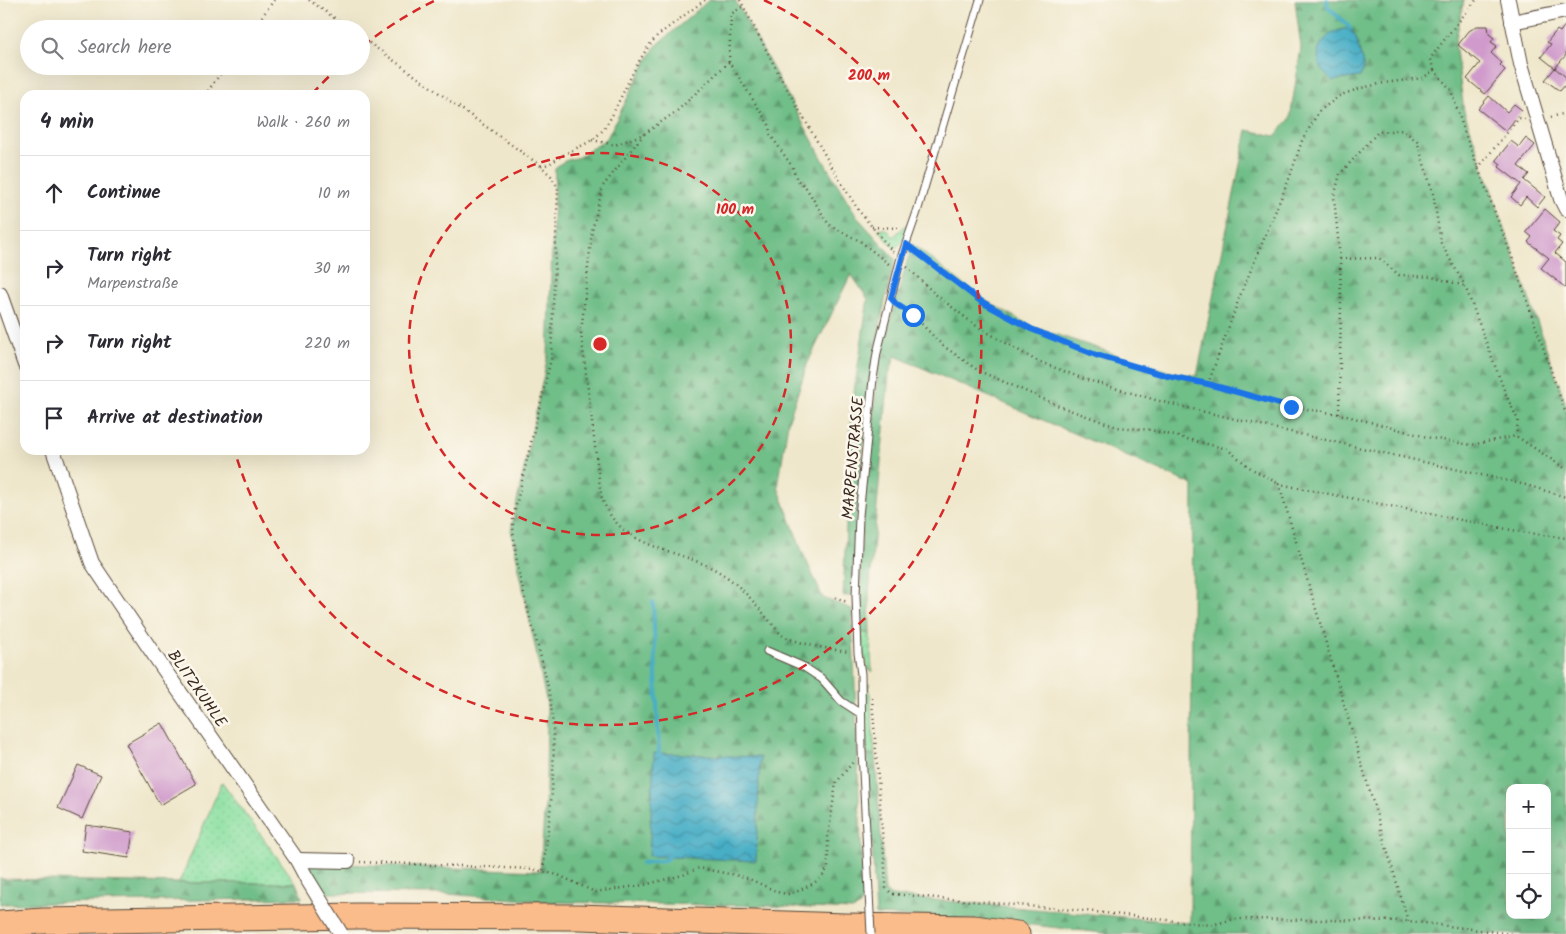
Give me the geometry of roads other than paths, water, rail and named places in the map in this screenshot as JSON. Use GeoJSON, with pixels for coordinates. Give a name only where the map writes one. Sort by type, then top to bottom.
{"type":"FeatureCollection","features":[{"type":"Feature","properties":{"kind":"highway"},"geometry":{"type":"LineString","coordinates":[[0,924],[43,921],[358,916],[579,917],[845,926],[974,928],[1017,934]]}},
{"type":"Feature","properties":{"kind":"street"},"geometry":{"type":"LineString","coordinates":[[1508,0],[1521,64],[1538,120],[1561,177],[1561,199],[1566,209]]}},
{"type":"Feature","properties":{"kind":"street"},"geometry":{"type":"LineString","coordinates":[[1512,22],[1566,11]]}},
{"type":"Feature","properties":{"kind":"street"},"geometry":{"type":"LineString","coordinates":[[0,294],[20,351]]}},
{"type":"Feature","properties":{"kind":"street","name":"BLITZKUHLE"},"geometry":{"type":"LineString","coordinates":[[55,455],[92,563],[297,860],[341,934]]}},
{"type":"Feature","properties":{"kind":"street"},"geometry":{"type":"LineString","coordinates":[[297,860],[348,861]]}},
{"type":"Feature","properties":{"kind":"lane","name":"MARPENSTRASSE"},"geometry":{"type":"LineString","coordinates":[[871,934],[862,751],[861,674],[856,604],[859,516],[873,379],[877,353],[900,261],[980,0]]}},
{"type":"Feature","properties":{"kind":"lane"},"geometry":{"type":"LineString","coordinates":[[767,651],[804,667],[822,679],[841,701],[861,714]]}},
{"type":"Feature","properties":{"kind":"water"},"geometry":{"type":"Polygon","coordinates":[[[1350,28],[1356,37],[1364,68],[1360,77],[1333,81],[1320,65],[1319,48],[1330,35],[1339,30],[1350,28]]]}},
{"type":"Feature","properties":{"kind":"water"},"geometry":{"type":"Polygon","coordinates":[[[654,753],[760,757],[756,861],[649,856],[654,753]]]}},
{"type":"Feature","properties":{"kind":"waterway"},"geometry":{"type":"LineString","coordinates":[[1327,0],[1328,7],[1350,28]]}},
{"type":"Feature","properties":{"kind":"waterway"},"geometry":{"type":"LineString","coordinates":[[653,602],[659,753],[661,756]]}},
{"type":"Feature","properties":{"kind":"waterway"},"geometry":{"type":"LineString","coordinates":[[642,863],[665,860],[672,854]]}}]}
